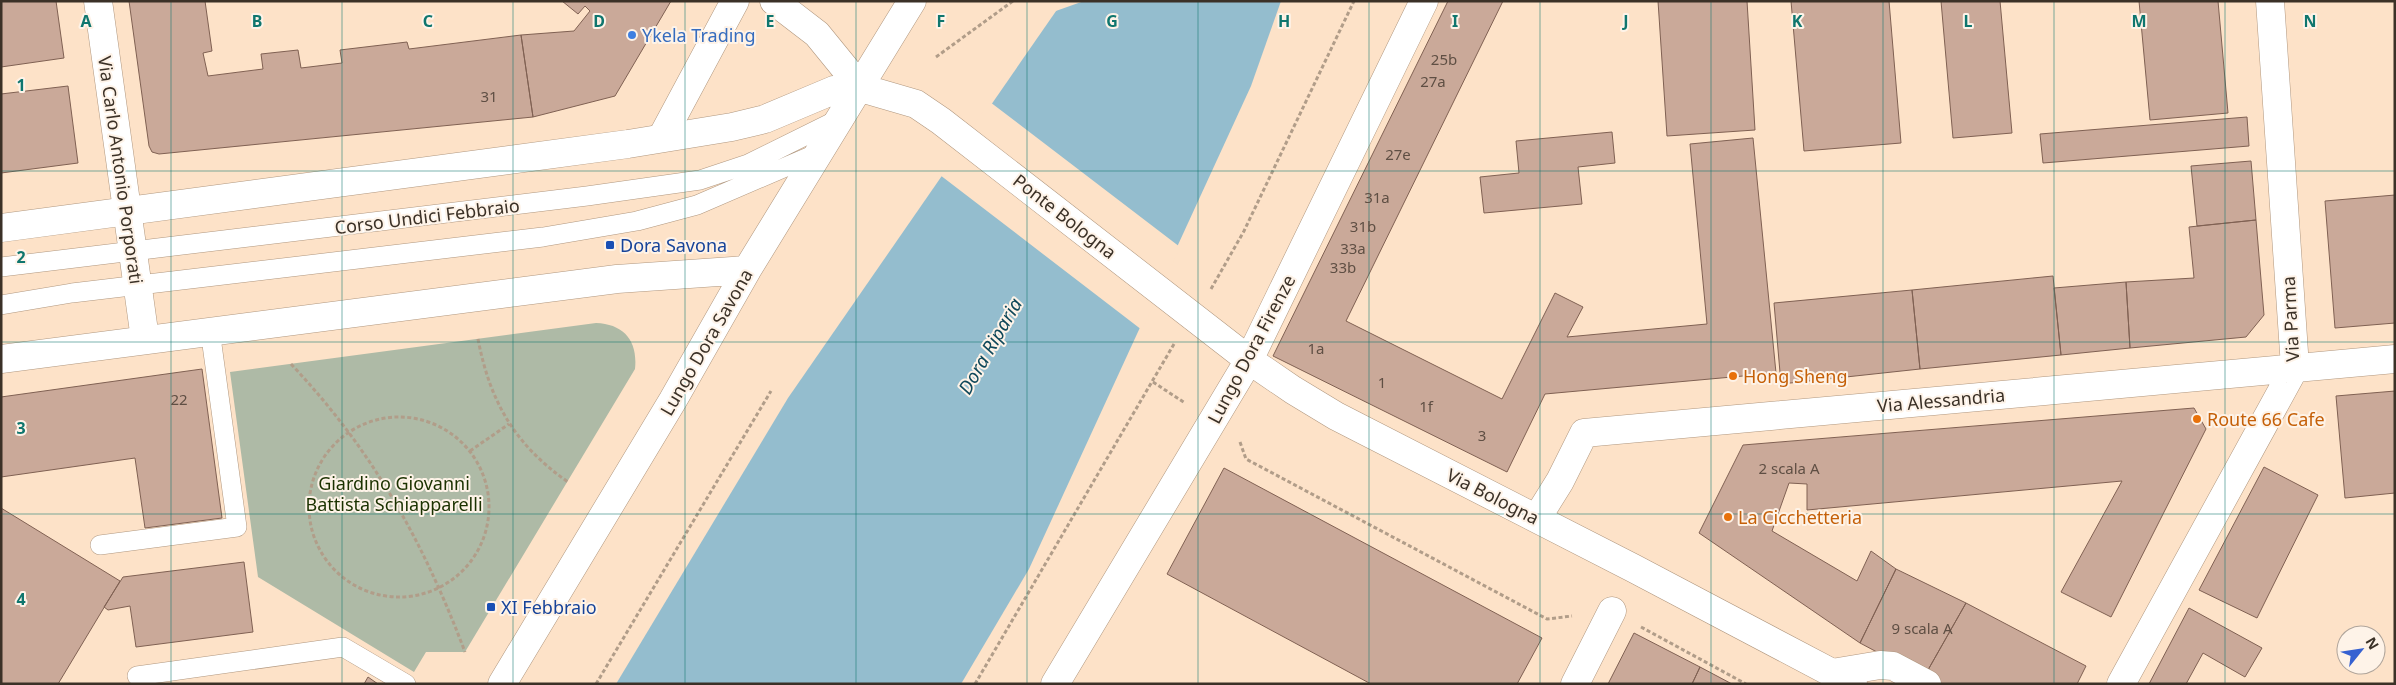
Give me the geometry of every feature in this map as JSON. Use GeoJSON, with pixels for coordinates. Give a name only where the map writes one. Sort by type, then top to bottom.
{"type":"FeatureCollection","features":[{"type":"Feature","properties":{"kind":"street","name":"Via Carlo Antonio Porporati"},"geometry":{"type":"LineString","coordinates":[[98,1],[145,339]]}},
{"type":"Feature","properties":{"kind":"street"},"geometry":{"type":"LineString","coordinates":[[662,137],[735,1]]}},
{"type":"Feature","properties":{"kind":"street"},"geometry":{"type":"LineString","coordinates":[[774,1],[817,34],[860,88]]}},
{"type":"Feature","properties":{"kind":"street","name":"Lungo Dora Savona"},"geometry":{"type":"LineString","coordinates":[[502,684],[681,386],[747,270],[912,1]]}},
{"type":"Feature","properties":{"kind":"street","name":"Lungo Dora Firenze"},"geometry":{"type":"LineString","coordinates":[[1055,684],[1249,360],[1424,1]]}},
{"type":"Feature","properties":{"kind":"street","name":"Via Parma"},"geometry":{"type":"LineString","coordinates":[[2121,684],[2295,367],[2270,1]]}},
{"type":"Feature","properties":{"kind":"street"},"geometry":{"type":"LineString","coordinates":[[1,228],[619,145],[732,127],[765,119],[834,90],[860,88]]}},
{"type":"Feature","properties":{"kind":"street","name":"Ponte Bologna"},"geometry":{"type":"LineString","coordinates":[[860,88],[916,104],[963,137],[1168,295]]}},
{"type":"Feature","properties":{"kind":"street"},"geometry":{"type":"LineString","coordinates":[[1,359],[210,330],[634,276],[747,270]]}},
{"type":"Feature","properties":{"kind":"street","name":"Via Bologna"},"geometry":{"type":"LineString","coordinates":[[1168,295],[1249,360],[1336,416],[1537,518],[1843,678],[1880,665],[1893,666],[1927,684]]}},
{"type":"Feature","properties":{"kind":"street","name":"Via Alessandria"},"geometry":{"type":"LineString","coordinates":[[1537,518],[1560,481],[1584,432],[2395,359]]}},
{"type":"Feature","properties":{"kind":"street"},"geometry":{"type":"LineString","coordinates":[[1575,684],[1612,611]]}},
{"type":"Feature","properties":{"kind":"lane","name":"Corso Undici Febbraio"},"geometry":{"type":"LineString","coordinates":[[1,267],[577,198],[700,180],[748,164],[840,119]]}},
{"type":"Feature","properties":{"kind":"lane","name":"Corso Undici Febbraio"},"geometry":{"type":"LineString","coordinates":[[1,305],[138,285],[543,237],[632,222],[696,205],[818,152]]}},
{"type":"Feature","properties":{"kind":"lane"},"geometry":{"type":"LineString","coordinates":[[100,545],[237,527],[210,330]]}},
{"type":"Feature","properties":{"kind":"lane"},"geometry":{"type":"LineString","coordinates":[[137,676],[343,647],[406,684]]}},
{"type":"Feature","properties":{"kind":"path"},"geometry":{"type":"LineString","coordinates":[[936,57],[1013,1]]}},
{"type":"Feature","properties":{"kind":"path"},"geometry":{"type":"LineString","coordinates":[[1215,281],[1244,231],[1354,1]]}},
{"type":"Feature","properties":{"kind":"path"},"geometry":{"type":"LineString","coordinates":[[478,339],[483,366],[493,395],[509,424],[526,447],[550,469],[568,482]]}},
{"type":"Feature","properties":{"kind":"path"},"geometry":{"type":"LineString","coordinates":[[975,684],[1175,342]]}},
{"type":"Feature","properties":{"kind":"path"},"geometry":{"type":"LineString","coordinates":[[291,364],[325,401],[349,432],[389,491],[415,535],[440,588],[465,652]]}},
{"type":"Feature","properties":{"kind":"path"},"geometry":{"type":"LineString","coordinates":[[1153,382],[1190,407]]}},
{"type":"Feature","properties":{"kind":"path"},"geometry":{"type":"LineString","coordinates":[[596,684],[771,391]]}},
{"type":"Feature","properties":{"kind":"path"},"geometry":{"type":"LineString","coordinates":[[389,417],[419,418],[448,430],[470,451],[484,477],[490,506],[486,534],[472,560],[452,581],[426,594],[397,598],[368,592],[343,578],[323,557],[311,528],[308,498],[317,468],[334,443],[349,432],[359,425],[389,417]]}},
{"type":"Feature","properties":{"kind":"path"},"geometry":{"type":"LineString","coordinates":[[470,451],[509,424]]}},
{"type":"Feature","properties":{"kind":"path"},"geometry":{"type":"LineString","coordinates":[[1246,459],[1547,618],[1612,611],[1746,684]]}},
{"type":"Feature","properties":{"kind":"green space","name":"Giardino Giovanni Battista Schiapparelli"},"geometry":{"type":"Polygon","coordinates":[[[596,323],[614,327],[627,336],[634,350],[635,369],[465,652],[426,652],[414,672],[258,577],[230,372],[596,323]]]}},
{"type":"Feature","properties":{"kind":"water","name":"Dora Riparia"},"geometry":{"type":"Polygon","coordinates":[[[1063,1],[1281,1],[1251,86],[1029,569],[961,684],[616,684],[788,398],[1063,1]]]}},
{"type":"Feature","properties":{"kind":"pier"},"geometry":{"type":"Polygon","coordinates":[[[1060,1],[1084,1],[1053,12],[1060,1]]]}},
{"type":"Feature","properties":{"kind":"pier"},"geometry":{"type":"Polygon","coordinates":[[[990,102],[1180,247],[1142,330],[940,175],[990,102]]]}},
{"type":"Feature","properties":{"kind":"building"},"geometry":{"type":"Polygon","coordinates":[[[1,1],[56,1],[64,58],[1,67],[1,1]]]}},
{"type":"Feature","properties":{"kind":"building"},"geometry":{"type":"Polygon","coordinates":[[[129,1],[205,1],[212,51],[203,53],[208,76],[263,69],[261,54],[298,50],[301,68],[342,63],[340,50],[407,42],[409,49],[521,35],[533,117],[159,154],[152,152],[149,146],[129,1]]]}},
{"type":"Feature","properties":{"kind":"building"},"geometry":{"type":"Polygon","coordinates":[[[562,1],[671,1],[615,96],[533,117],[521,35],[574,31],[590,11],[585,6],[578,14],[562,1]]]}},
{"type":"Feature","properties":{"kind":"building"},"geometry":{"type":"Polygon","coordinates":[[[1448,1],[1503,1],[1346,321],[1502,399],[1555,293],[1583,307],[1567,337],[1707,324],[1690,144],[1753,138],[1776,373],[1545,394],[1507,472],[1273,356],[1448,1]]]}},
{"type":"Feature","properties":{"kind":"building"},"geometry":{"type":"Polygon","coordinates":[[[1658,1],[1747,1],[1755,130],[1667,136],[1658,1]]]}},
{"type":"Feature","properties":{"kind":"building"},"geometry":{"type":"Polygon","coordinates":[[[1791,1],[1889,1],[1901,143],[1804,151],[1791,1]]]}},
{"type":"Feature","properties":{"kind":"building"},"geometry":{"type":"Polygon","coordinates":[[[1941,1],[2000,1],[2012,133],[1953,138],[1941,1]]]}},
{"type":"Feature","properties":{"kind":"building"},"geometry":{"type":"Polygon","coordinates":[[[2139,1],[2218,1],[2228,113],[2150,120],[2139,1]]]}},
{"type":"Feature","properties":{"kind":"building"},"geometry":{"type":"Polygon","coordinates":[[[68,86],[78,163],[1,173],[1,94],[68,86]]]}},
{"type":"Feature","properties":{"kind":"building"},"geometry":{"type":"Polygon","coordinates":[[[2247,117],[2249,146],[2043,163],[2040,134],[2247,117]]]}},
{"type":"Feature","properties":{"kind":"building"},"geometry":{"type":"Polygon","coordinates":[[[1612,132],[1615,163],[1578,167],[1582,204],[1484,213],[1480,177],[1519,173],[1516,141],[1612,132]]]}},
{"type":"Feature","properties":{"kind":"building"},"geometry":{"type":"Polygon","coordinates":[[[2251,161],[2256,220],[2197,226],[2191,166],[2251,161]]]}},
{"type":"Feature","properties":{"kind":"building"},"geometry":{"type":"Polygon","coordinates":[[[2395,195],[2395,323],[2335,328],[2325,201],[2395,195]]]}},
{"type":"Feature","properties":{"kind":"building"},"geometry":{"type":"Polygon","coordinates":[[[2256,220],[2264,315],[2246,337],[2130,348],[2126,282],[2194,278],[2189,227],[2256,220]]]}},
{"type":"Feature","properties":{"kind":"building"},"geometry":{"type":"Polygon","coordinates":[[[2053,276],[2061,355],[1920,369],[1912,290],[2053,276]]]}},
{"type":"Feature","properties":{"kind":"building"},"geometry":{"type":"Polygon","coordinates":[[[2126,282],[2130,348],[2061,355],[2054,288],[2126,282]]]}},
{"type":"Feature","properties":{"kind":"building"},"geometry":{"type":"Polygon","coordinates":[[[1912,290],[1920,369],[1781,384],[1774,303],[1912,290]]]}},
{"type":"Feature","properties":{"kind":"building"},"geometry":{"type":"Polygon","coordinates":[[[202,369],[222,518],[145,528],[135,458],[1,477],[1,397],[202,369]]]}},
{"type":"Feature","properties":{"kind":"building"},"geometry":{"type":"Polygon","coordinates":[[[2395,391],[2395,493],[2345,498],[2336,396],[2395,391]]]}},
{"type":"Feature","properties":{"kind":"building"},"geometry":{"type":"Polygon","coordinates":[[[2194,408],[2206,429],[2111,617],[2061,592],[2122,481],[1807,510],[1807,484],[1789,483],[1772,531],[1857,581],[1871,551],[1896,569],[1860,643],[1699,533],[1743,445],[2194,408]]]}},
{"type":"Feature","properties":{"kind":"building"},"geometry":{"type":"Polygon","coordinates":[[[2264,467],[2318,495],[2257,618],[2199,590],[2264,467]]]}},
{"type":"Feature","properties":{"kind":"building"},"geometry":{"type":"Polygon","coordinates":[[[1224,468],[1542,638],[1517,684],[1371,684],[1167,574],[1224,468]]]}},
{"type":"Feature","properties":{"kind":"building"},"geometry":{"type":"Polygon","coordinates":[[[1,508],[120,581],[58,684],[1,684],[1,508]]]}},
{"type":"Feature","properties":{"kind":"building"},"geometry":{"type":"Polygon","coordinates":[[[244,562],[253,632],[136,647],[130,606],[108,610],[104,607],[123,577],[244,562]]]}},
{"type":"Feature","properties":{"kind":"building"},"geometry":{"type":"Polygon","coordinates":[[[1896,569],[1966,603],[1924,677],[1860,643],[1896,569]]]}},
{"type":"Feature","properties":{"kind":"building"},"geometry":{"type":"Polygon","coordinates":[[[1966,603],[2086,666],[2077,684],[1937,684],[1924,677],[1966,603]]]}},
{"type":"Feature","properties":{"kind":"building"},"geometry":{"type":"Polygon","coordinates":[[[2189,608],[2262,648],[2245,677],[2203,653],[2186,684],[2149,684],[2189,608]]]}},
{"type":"Feature","properties":{"kind":"building"},"geometry":{"type":"Polygon","coordinates":[[[1634,633],[1700,667],[1692,684],[1608,684],[1634,633]]]}},
{"type":"Feature","properties":{"kind":"building"},"geometry":{"type":"Polygon","coordinates":[[[1700,667],[1732,684],[1692,684],[1700,667]]]}},
{"type":"Feature","properties":{"kind":"building"},"geometry":{"type":"Polygon","coordinates":[[[368,677],[378,684],[364,684],[368,677]]]}},
{"type":"Feature","properties":{"kind":"place","name":"Ykela Trading"},"geometry":{"type":"Point","coordinates":[632,35]}},
{"type":"Feature","properties":{"kind":"place","name":"Dora Savona"},"geometry":{"type":"Point","coordinates":[610,245]}},
{"type":"Feature","properties":{"kind":"place","name":"Hong Sheng"},"geometry":{"type":"Point","coordinates":[1733,376]}},
{"type":"Feature","properties":{"kind":"place","name":"Route 66 Cafe"},"geometry":{"type":"Point","coordinates":[2197,419]}},
{"type":"Feature","properties":{"kind":"place","name":"La Cicchetteria"},"geometry":{"type":"Point","coordinates":[1728,517]}},
{"type":"Feature","properties":{"kind":"place","name":"XI Febbraio"},"geometry":{"type":"Point","coordinates":[491,607]}}]}
